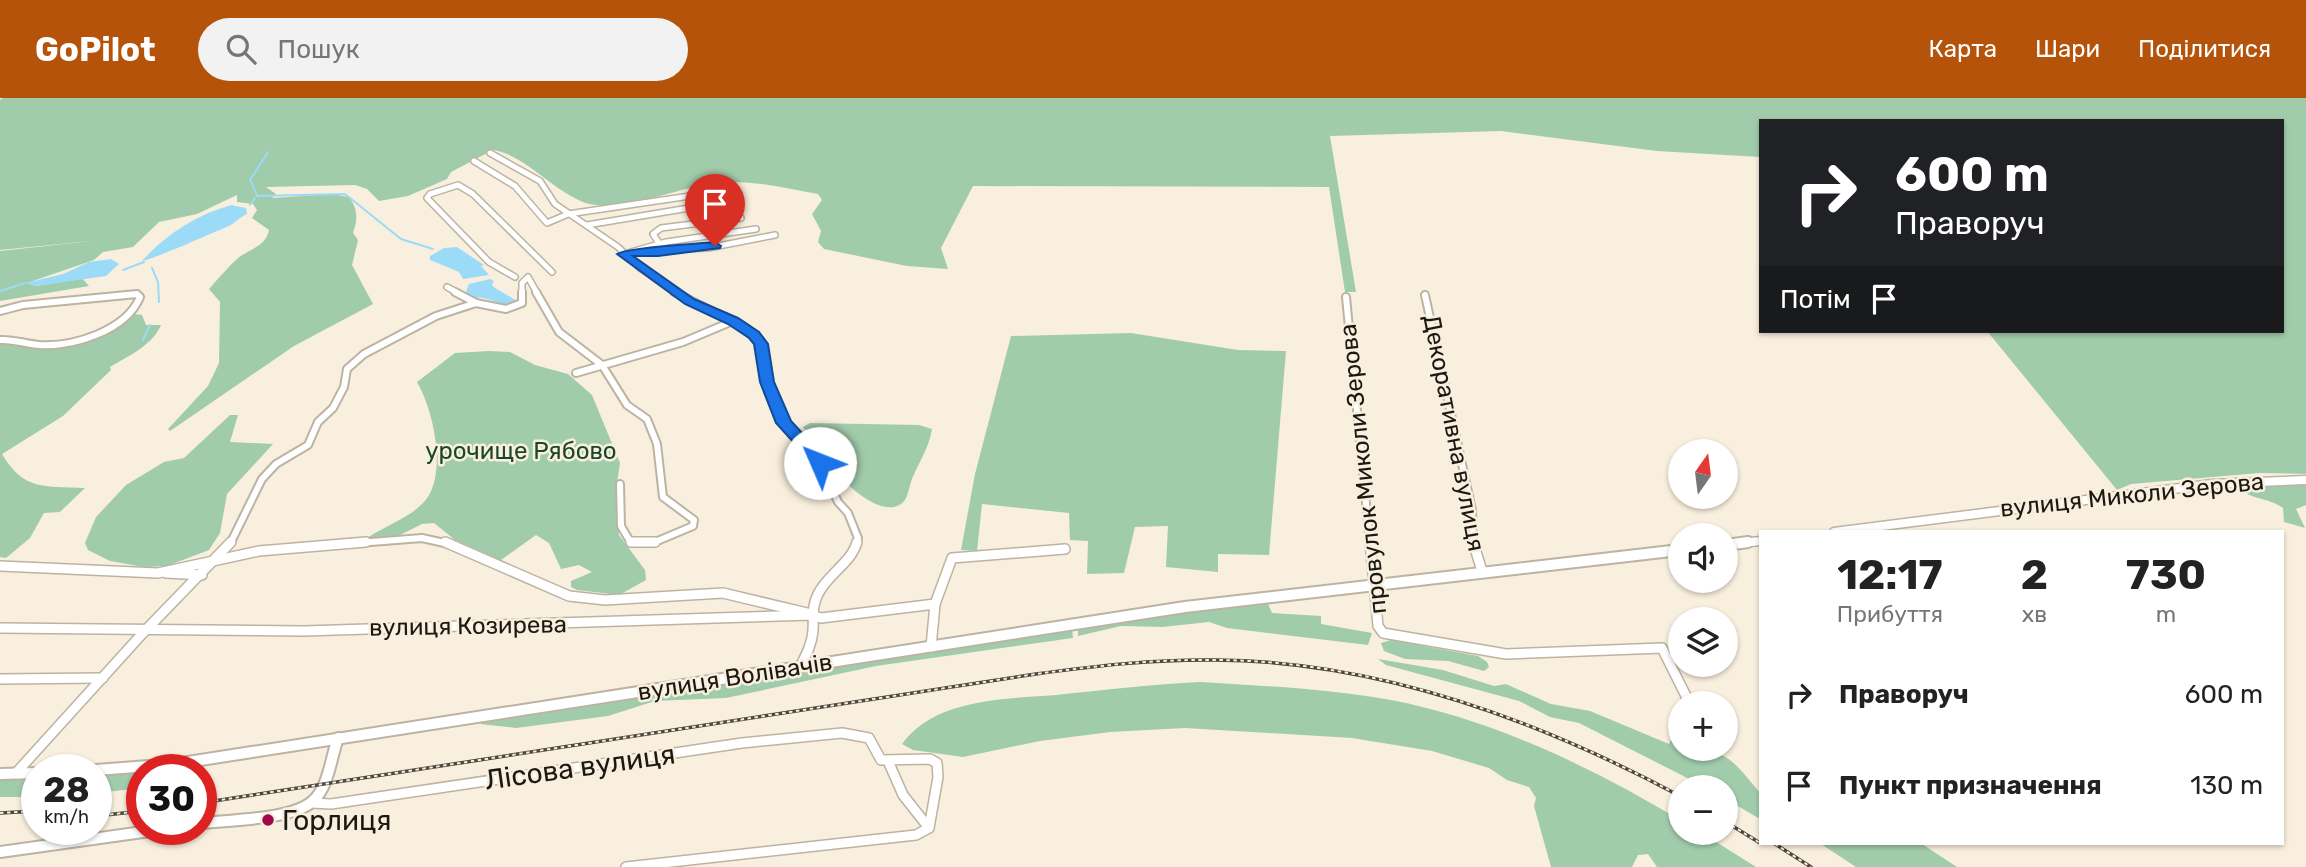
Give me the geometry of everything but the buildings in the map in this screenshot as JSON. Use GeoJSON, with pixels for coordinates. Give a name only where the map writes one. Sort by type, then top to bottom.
{"type":"FeatureCollection","features":[{"type":"Feature","properties":{"kind":"street"},"geometry":{"type":"LineString","coordinates":[[490,153],[540,181],[547,195],[568,214],[587,225],[689,302],[747,329],[761,344],[767,382],[784,423],[793,436],[815,454],[838,502],[855,525],[858,538],[855,550],[828,577],[811,615],[813,629],[800,667]]}},
{"type":"Feature","properties":{"kind":"street"},"geometry":{"type":"LineString","coordinates":[[474,161],[515,186],[547,223],[568,214],[690,196]]}},
{"type":"Feature","properties":{"kind":"street"},"geometry":{"type":"LineString","coordinates":[[515,277],[505,273],[469,244],[460,230],[427,198],[430,194],[457,185],[473,194],[507,231],[552,272]]}},
{"type":"Feature","properties":{"kind":"street"},"geometry":{"type":"LineString","coordinates":[[587,225],[731,201]]}},
{"type":"Feature","properties":{"kind":"street"},"geometry":{"type":"LineString","coordinates":[[580,220],[590,210]]}},
{"type":"Feature","properties":{"kind":"street"},"geometry":{"type":"LineString","coordinates":[[659,243],[653,234],[661,228],[741,218]]}},
{"type":"Feature","properties":{"kind":"street"},"geometry":{"type":"LineString","coordinates":[[624,254],[659,243],[756,229]]}},
{"type":"Feature","properties":{"kind":"street"},"geometry":{"type":"LineString","coordinates":[[639,250],[658,253],[690,250],[761,240],[775,235]]}},
{"type":"Feature","properties":{"kind":"street"},"geometry":{"type":"LineString","coordinates":[[447,287],[476,303],[506,309],[519,307],[522,303],[522,283],[528,277],[563,336],[586,350],[602,365],[627,405],[637,407],[645,414],[660,463],[663,498],[694,520],[693,526],[662,540],[640,545],[631,543],[621,526],[620,484]]}},
{"type":"Feature","properties":{"kind":"street"},"geometry":{"type":"LineString","coordinates":[[0,311],[75,299],[137,294],[140,297],[139,304],[124,322],[104,331],[47,345],[0,340]]}},
{"type":"Feature","properties":{"kind":"street","name":"Декоративна вулиця"},"geometry":{"type":"LineString","coordinates":[[1425,295],[1472,510],[1473,546],[1482,571]]}},
{"type":"Feature","properties":{"kind":"street","name":"провулок Миколи Зерова"},"geometry":{"type":"LineString","coordinates":[[1346,297],[1378,626],[1383,633],[1506,654],[1662,648],[1684,691]]}},
{"type":"Feature","properties":{"kind":"street"},"geometry":{"type":"LineString","coordinates":[[16,774],[142,634],[221,557],[268,470],[308,445],[318,422],[333,408],[344,387],[343,379],[347,369],[364,354],[415,325],[476,303]]}},
{"type":"Feature","properties":{"kind":"street"},"geometry":{"type":"LineString","coordinates":[[576,373],[683,342],[733,321]]}},
{"type":"Feature","properties":{"kind":"street","name":"вулиця Миколи Зерова"},"geometry":{"type":"LineString","coordinates":[[1850,530],[2211,484],[2306,480]]}},
{"type":"Feature","properties":{"kind":"street"},"geometry":{"type":"LineString","coordinates":[[158,573],[221,557],[259,551],[422,538],[444,542],[569,596],[591,601],[620,601],[711,592],[811,615]]}},
{"type":"Feature","properties":{"kind":"street"},"geometry":{"type":"LineString","coordinates":[[1738,544],[1759,541]]}},
{"type":"Feature","properties":{"kind":"street"},"geometry":{"type":"LineString","coordinates":[[931,647],[935,604],[952,558],[981,558],[1065,548]]}},
{"type":"Feature","properties":{"kind":"street"},"geometry":{"type":"LineString","coordinates":[[1375,585],[1668,551]]}},
{"type":"Feature","properties":{"kind":"street"},"geometry":{"type":"LineString","coordinates":[[0,566],[202,575]]}},
{"type":"Feature","properties":{"kind":"street","name":"вулиця Волівачів"},"geometry":{"type":"LineString","coordinates":[[112,769],[175,764],[1185,607],[1375,585]]}},
{"type":"Feature","properties":{"kind":"street","name":"вулиця Козирева"},"geometry":{"type":"LineString","coordinates":[[0,628],[142,634],[811,615],[821,618],[935,604]]}},
{"type":"Feature","properties":{"kind":"street"},"geometry":{"type":"LineString","coordinates":[[0,679],[103,678]]}},
{"type":"Feature","properties":{"kind":"street","name":"Лісова вулиця"},"geometry":{"type":"LineString","coordinates":[[217,821],[296,809],[311,803],[331,804],[742,743],[842,733],[869,738],[876,755],[881,760],[888,761]]}},
{"type":"Feature","properties":{"kind":"street"},"geometry":{"type":"LineString","coordinates":[[311,803],[322,785],[338,738]]}},
{"type":"Feature","properties":{"kind":"street"},"geometry":{"type":"LineString","coordinates":[[930,759],[937,763],[929,828],[903,795],[888,761],[930,759]]}},
{"type":"Feature","properties":{"kind":"street"},"geometry":{"type":"LineString","coordinates":[[0,774],[21,774]]}},
{"type":"Feature","properties":{"kind":"street"},"geometry":{"type":"LineString","coordinates":[[626,867],[916,835],[929,828]]}},
{"type":"Feature","properties":{"kind":"street"},"geometry":{"type":"LineString","coordinates":[[0,852],[126,834]]}},
{"type":"Feature","properties":{"kind":"green space"},"geometry":{"type":"Polygon","coordinates":[[[2306,98],[2306,474],[2259,473],[2131,484],[2117,490],[1989,333],[2284,333],[2284,119],[1759,119],[1759,157],[1657,151],[1501,131],[1330,136],[1356,292],[1345,292],[1329,187],[973,186],[941,248],[948,269],[907,266],[824,249],[818,242],[821,231],[812,214],[822,200],[818,194],[762,184],[728,182],[712,183],[628,203],[596,205],[570,196],[519,160],[493,150],[451,172],[447,179],[408,196],[379,201],[367,189],[355,185],[266,187],[276,194],[272,198],[332,194],[349,197],[356,210],[353,233],[358,240],[352,265],[373,304],[294,346],[170,431],[168,429],[208,386],[219,363],[220,302],[209,289],[237,259],[264,240],[269,230],[252,218],[257,210],[253,204],[237,202],[237,195],[197,214],[159,222],[133,247],[103,252],[94,260],[27,283],[36,286],[82,278],[89,286],[0,301],[0,251],[91,241],[0,250],[0,100],[2306,98]]]}},
{"type":"Feature","properties":{"kind":"green space"},"geometry":{"type":"Polygon","coordinates":[[[134,314],[142,315],[146,325],[161,325],[152,339],[110,367],[111,370],[63,416],[2,454],[18,475],[36,484],[85,488],[60,512],[44,513],[30,538],[6,558],[0,557],[0,342],[43,347],[65,343],[117,326],[134,314]]]}},
{"type":"Feature","properties":{"kind":"green space"},"geometry":{"type":"Polygon","coordinates":[[[1131,333],[1238,350],[1286,351],[1269,555],[1218,554],[1218,572],[1166,567],[1168,526],[1135,527],[1124,573],[1087,574],[1088,541],[1070,540],[1069,513],[982,504],[977,551],[961,550],[975,474],[1011,336],[1131,333]]]}},
{"type":"Feature","properties":{"kind":"green space","name":"урочище Рябово"},"geometry":{"type":"Polygon","coordinates":[[[510,352],[535,365],[568,374],[592,395],[620,463],[616,490],[619,535],[645,570],[646,580],[619,595],[577,590],[571,587],[571,581],[592,572],[579,565],[561,569],[549,543],[536,535],[501,560],[455,540],[434,523],[422,524],[400,535],[367,538],[422,504],[430,493],[435,478],[437,462],[433,427],[417,382],[455,353],[510,352]]]}},
{"type":"Feature","properties":{"kind":"green space"},"geometry":{"type":"Polygon","coordinates":[[[230,415],[238,415],[230,442],[273,444],[227,494],[220,533],[209,550],[167,566],[144,567],[110,561],[88,550],[85,543],[96,517],[126,485],[164,462],[184,458],[230,415]]]}},
{"type":"Feature","properties":{"kind":"green space"},"geometry":{"type":"Polygon","coordinates":[[[810,423],[919,425],[932,429],[907,496],[901,504],[892,507],[882,506],[862,496],[836,472],[826,449],[803,427],[810,423]]]}},
{"type":"Feature","properties":{"kind":"green space"},"geometry":{"type":"Polygon","coordinates":[[[2306,484],[2306,505],[2296,509],[2305,528],[2284,522],[2283,508],[2247,494],[2236,486],[2306,484]]]}},
{"type":"Feature","properties":{"kind":"green space"},"geometry":{"type":"Polygon","coordinates":[[[1268,604],[1272,613],[1321,616],[1321,624],[1372,633],[1368,645],[1227,628],[1209,622],[1162,627],[1121,626],[1078,636],[1078,628],[1193,611],[1268,604]]]}},
{"type":"Feature","properties":{"kind":"green space"},"geometry":{"type":"Polygon","coordinates":[[[1072,628],[1073,638],[876,666],[726,698],[655,701],[608,716],[516,728],[480,724],[491,718],[1072,628]]]}},
{"type":"Feature","properties":{"kind":"green space"},"geometry":{"type":"Polygon","coordinates":[[[1391,640],[1478,656],[1487,662],[1489,667],[1484,671],[1448,661],[1405,659],[1384,651],[1381,643],[1391,640]]]}},
{"type":"Feature","properties":{"kind":"green space"},"geometry":{"type":"Polygon","coordinates":[[[1378,659],[1443,670],[1494,686],[1506,684],[1551,704],[1590,711],[1668,744],[1668,761],[1730,761],[1759,792],[1759,818],[1738,806],[1738,775],[1681,775],[1579,723],[1550,717],[1519,701],[1386,665],[1378,659]]]}},
{"type":"Feature","properties":{"kind":"green space"},"geometry":{"type":"Polygon","coordinates":[[[1201,682],[1296,688],[1391,700],[1467,720],[1577,764],[1668,813],[1668,845],[1721,845],[1756,867],[1657,867],[1648,854],[1638,855],[1632,867],[1551,867],[1534,806],[1536,798],[1529,787],[1507,780],[1489,768],[1432,751],[1352,738],[1185,728],[1110,732],[1040,741],[963,757],[913,750],[902,744],[916,729],[933,718],[972,704],[1201,682]]]}},
{"type":"Feature","properties":{"kind":"green space"},"geometry":{"type":"Polygon","coordinates":[[[112,771],[126,771],[126,790],[112,791],[112,771]]]}},
{"type":"Feature","properties":{"kind":"green space"},"geometry":{"type":"Polygon","coordinates":[[[21,775],[21,797],[0,797],[0,776],[21,775]]]}},
{"type":"Feature","properties":{"kind":"green space"},"geometry":{"type":"Polygon","coordinates":[[[1823,845],[1924,845],[1957,867],[1856,867],[1823,845]]]}},
{"type":"Feature","properties":{"kind":"water"},"geometry":{"type":"Polygon","coordinates":[[[231,205],[246,208],[247,214],[229,226],[142,261],[182,227],[231,205]]]}},
{"type":"Feature","properties":{"kind":"water"},"geometry":{"type":"Polygon","coordinates":[[[457,247],[484,265],[481,266],[489,275],[463,279],[459,272],[430,260],[430,256],[444,248],[457,247]]]}},
{"type":"Feature","properties":{"kind":"water"},"geometry":{"type":"Polygon","coordinates":[[[111,259],[119,264],[106,276],[36,286],[25,283],[63,274],[89,262],[111,259]]]}},
{"type":"Feature","properties":{"kind":"water"},"geometry":{"type":"Polygon","coordinates":[[[490,279],[494,281],[492,285],[495,288],[519,302],[502,304],[485,298],[473,298],[466,292],[469,284],[490,279]]]}},
{"type":"Feature","properties":{"kind":"waterway"},"geometry":{"type":"LineString","coordinates":[[257,195],[250,180],[268,152]]}},
{"type":"Feature","properties":{"kind":"waterway"},"geometry":{"type":"LineString","coordinates":[[257,196],[345,194],[401,239],[433,249]]}},
{"type":"Feature","properties":{"kind":"waterway"},"geometry":{"type":"LineString","coordinates":[[250,205],[255,198]]}},
{"type":"Feature","properties":{"kind":"waterway"},"geometry":{"type":"LineString","coordinates":[[123,270],[144,262]]}},
{"type":"Feature","properties":{"kind":"waterway"},"geometry":{"type":"LineString","coordinates":[[152,268],[158,282],[159,302]]}},
{"type":"Feature","properties":{"kind":"waterway"},"geometry":{"type":"LineString","coordinates":[[0,291],[25,283]]}},
{"type":"Feature","properties":{"kind":"waterway"},"geometry":{"type":"LineString","coordinates":[[143,340],[150,325]]}},
{"type":"Feature","properties":{"kind":"railway"},"geometry":{"type":"LineString","coordinates":[[217,801],[1036,674],[1193,660],[1277,663],[1397,683],[1514,720],[1571,743],[1668,790]]}},
{"type":"Feature","properties":{"kind":"railway"},"geometry":{"type":"LineString","coordinates":[[0,813],[21,812]]}},
{"type":"Feature","properties":{"kind":"railway"},"geometry":{"type":"LineString","coordinates":[[112,814],[126,813]]}},
{"type":"Feature","properties":{"kind":"railway"},"geometry":{"type":"LineString","coordinates":[[1738,829],[1759,842]]}},
{"type":"Feature","properties":{"kind":"railway"},"geometry":{"type":"LineString","coordinates":[[1777,845],[1811,867]]}},
{"type":"Feature","properties":{"kind":"place","name":"Горлиця"},"geometry":{"type":"Point","coordinates":[268,820]}},
{"type":"Feature","properties":{"kind":"route"},"geometry":{"type":"LineString","coordinates":[[715,246],[658,253],[639,250],[624,254],[689,302],[733,321],[754,335],[761,344],[767,382],[784,423],[793,436],[815,454],[820,463]]}}]}
